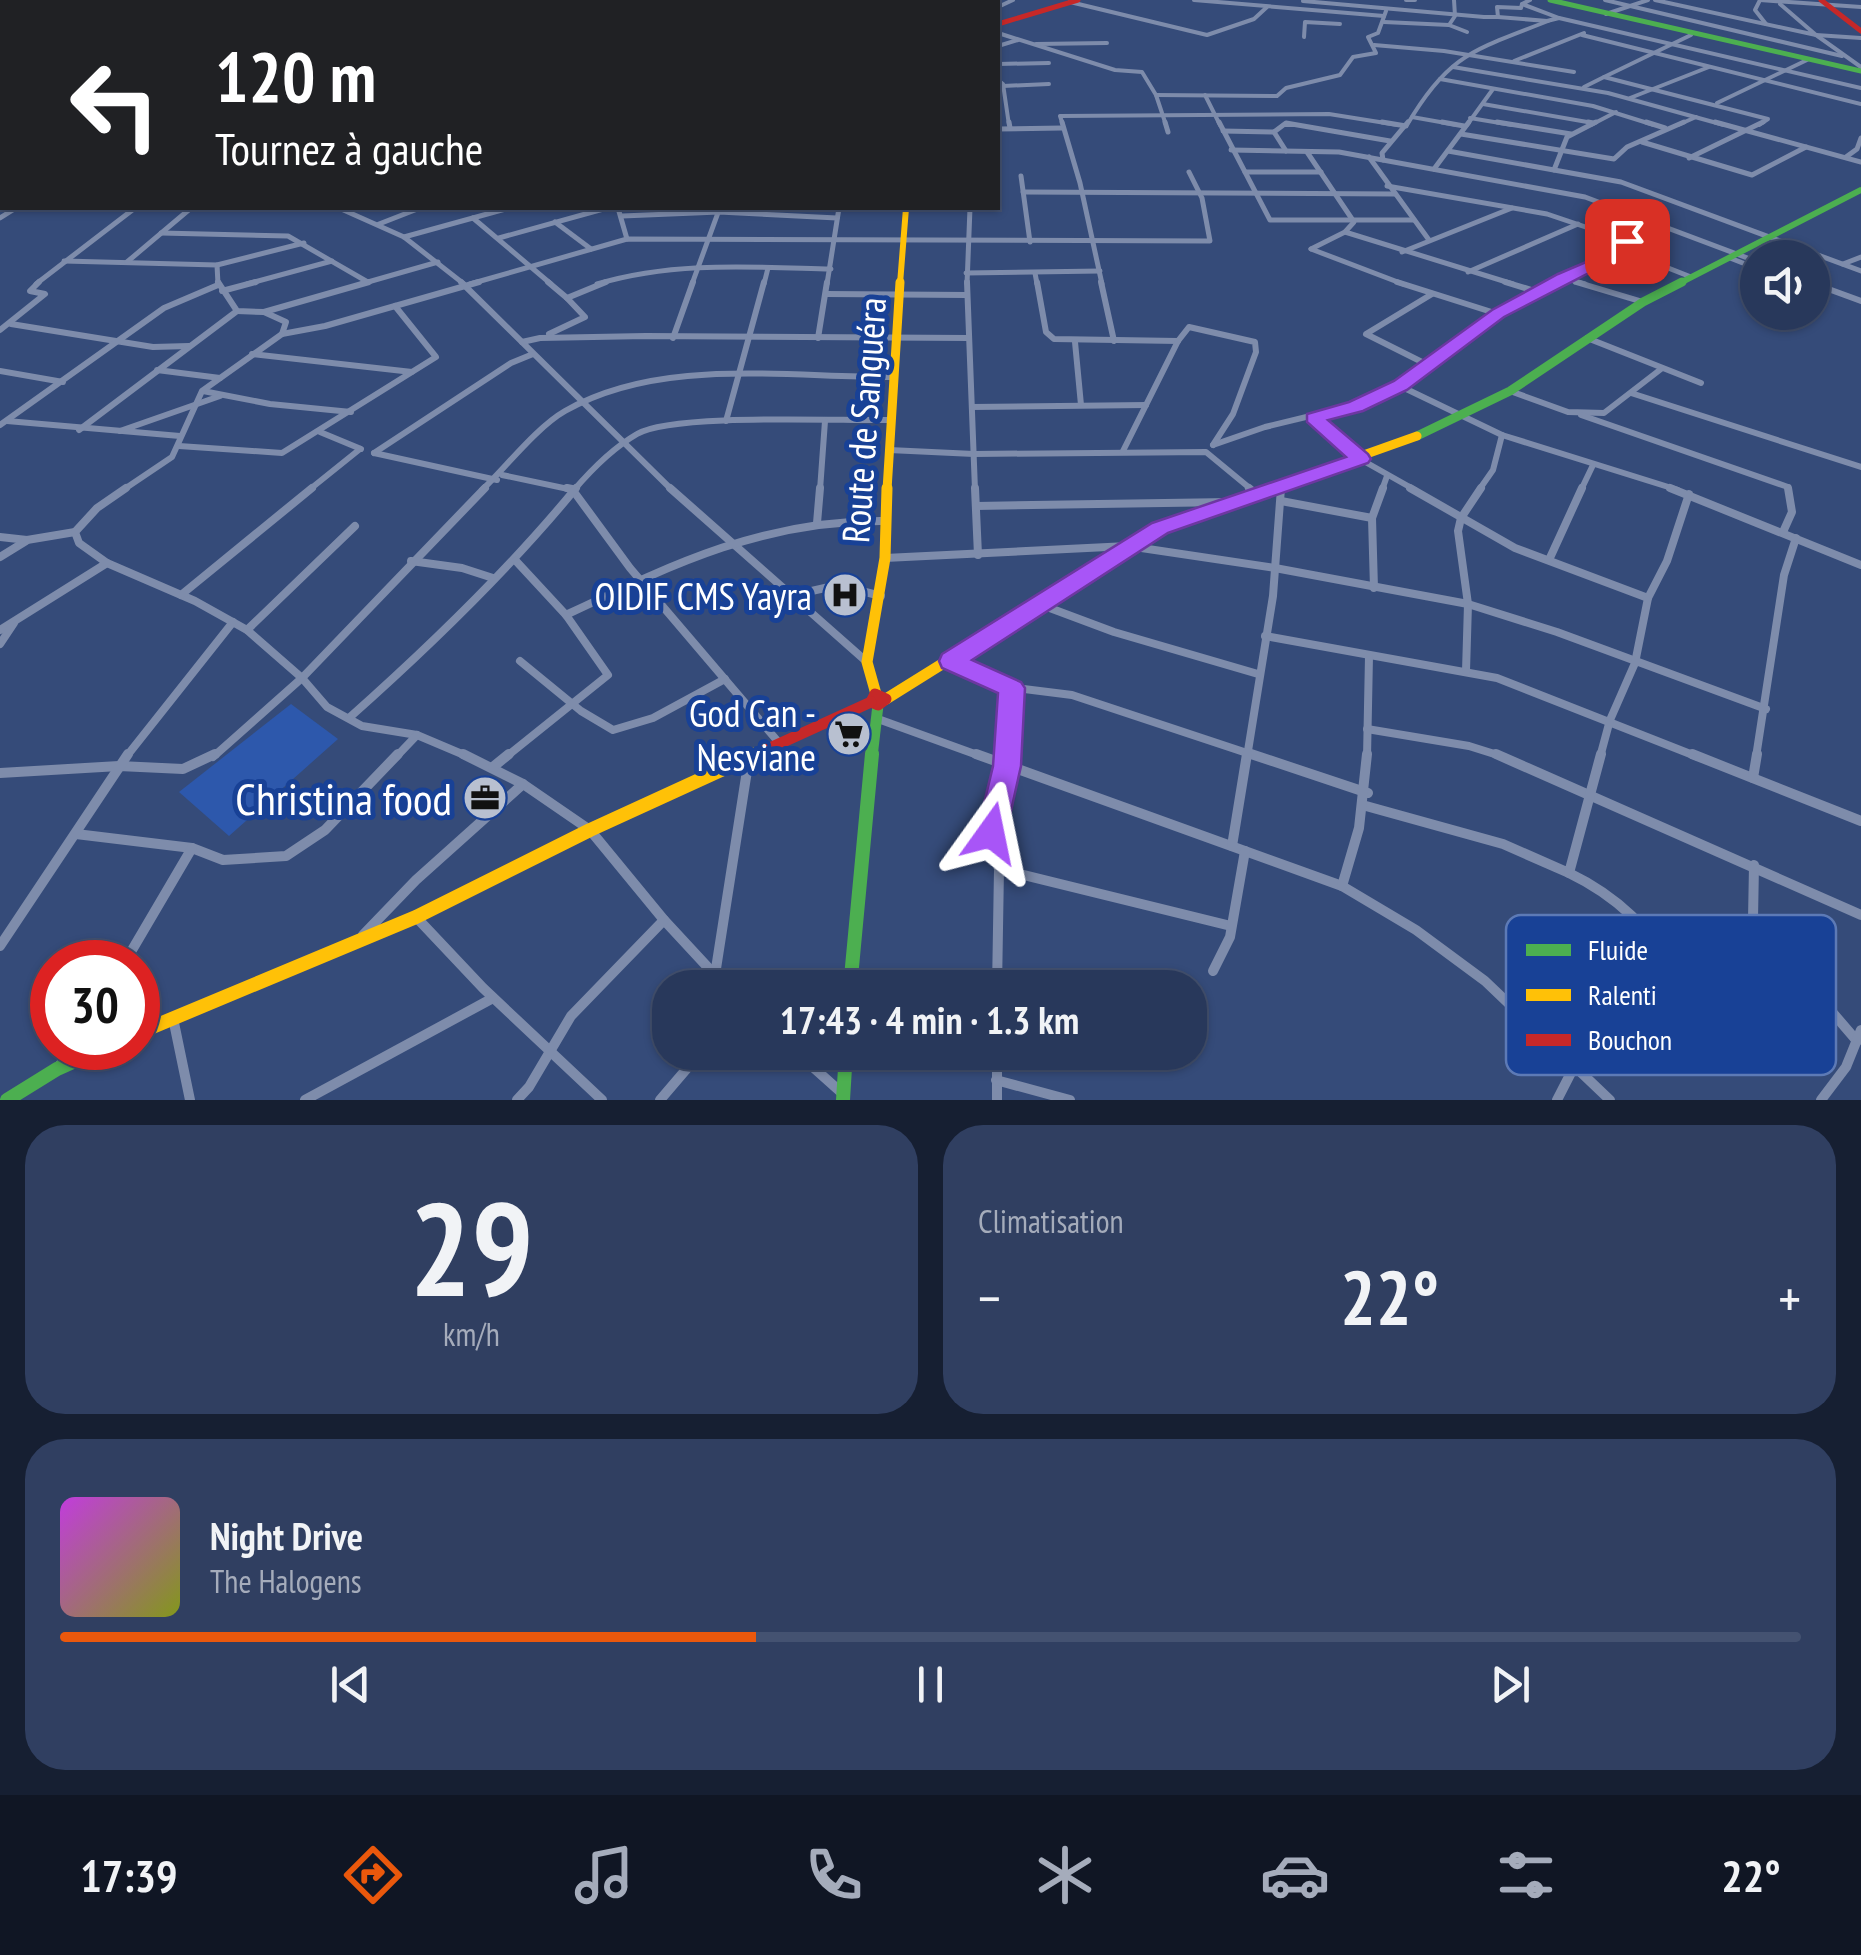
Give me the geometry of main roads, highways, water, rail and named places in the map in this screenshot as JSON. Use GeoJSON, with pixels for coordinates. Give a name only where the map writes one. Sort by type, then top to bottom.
{"type":"FeatureCollection","features":[{"type":"Feature","properties":{"kind":"place","name":"OIDIF CMS Yayra"},"geometry":{"type":"Point","coordinates":[845,595]}},
{"type":"Feature","properties":{"kind":"place","name":"God Can - Nesviane"},"geometry":{"type":"Point","coordinates":[849,734]}},
{"type":"Feature","properties":{"kind":"place","name":"Christina food"},"geometry":{"type":"Point","coordinates":[485,798]}}]}
